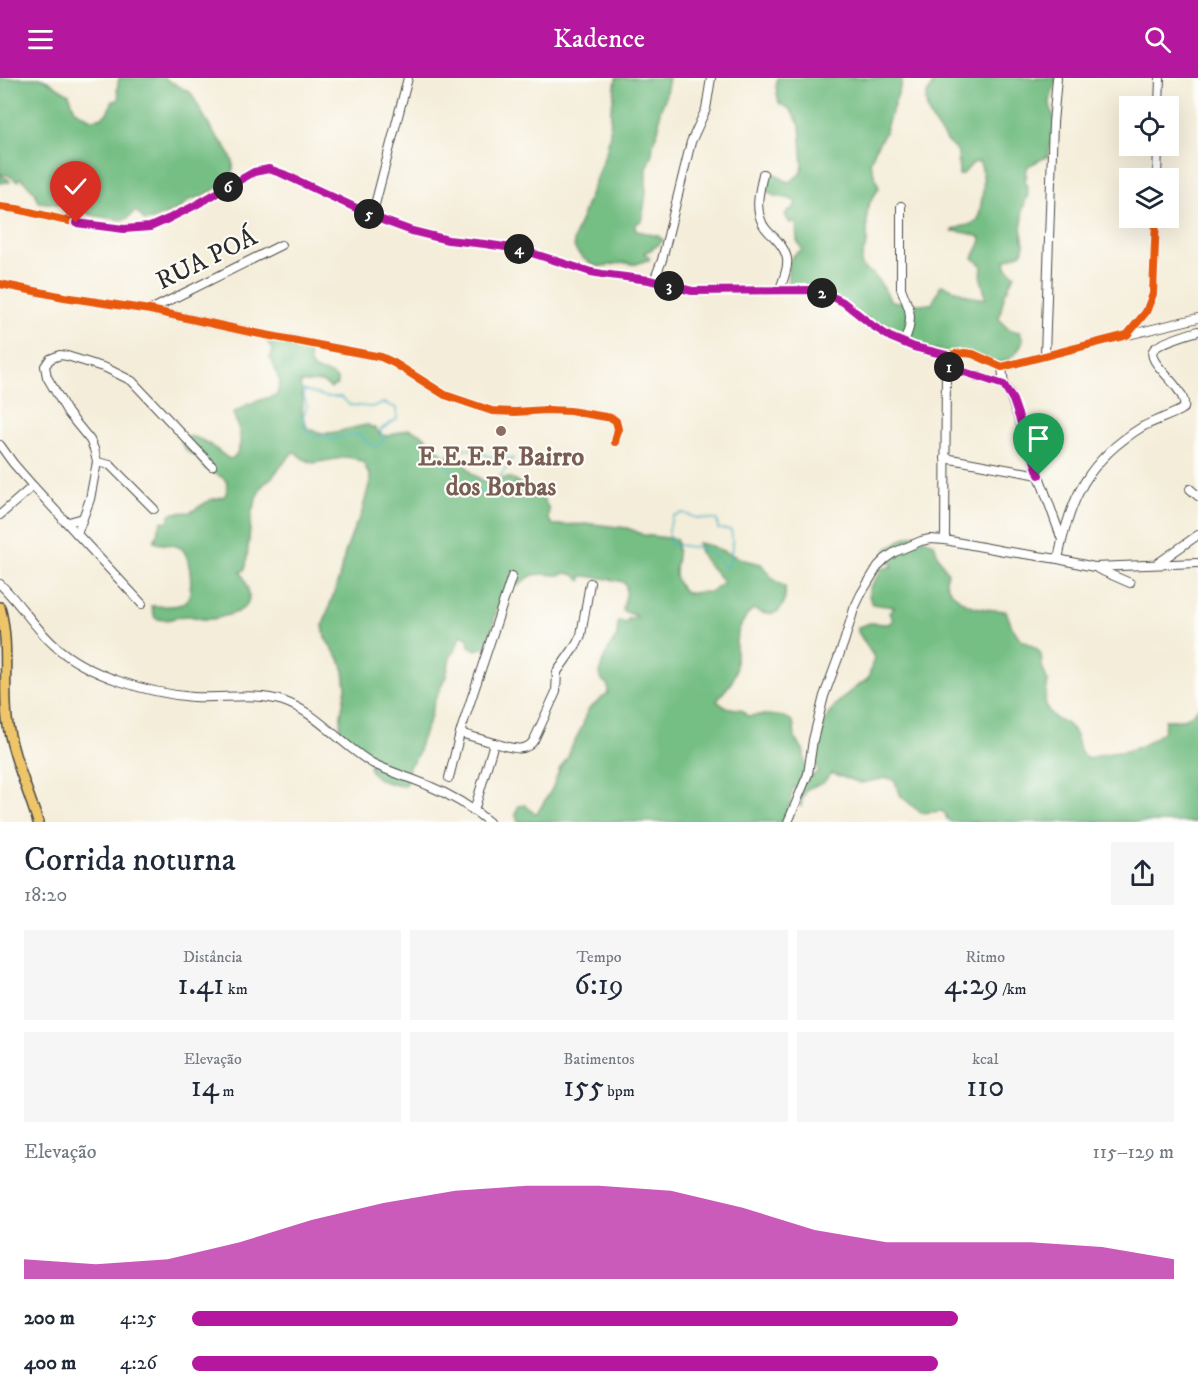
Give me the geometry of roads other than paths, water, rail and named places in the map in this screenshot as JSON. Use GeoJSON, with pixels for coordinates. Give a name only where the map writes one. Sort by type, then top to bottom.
{"type":"FeatureCollection","features":[{"type":"Feature","properties":{"kind":"main road"},"geometry":{"type":"LineString","coordinates":[[0,607],[6,634],[5,680],[9,732],[38,822]]}},
{"type":"Feature","properties":{"kind":"street"},"geometry":{"type":"LineString","coordinates":[[372,216],[408,78]]}},
{"type":"Feature","properties":{"kind":"street"},"geometry":{"type":"LineString","coordinates":[[654,281],[662,260],[691,142],[705,109],[711,78]]}},
{"type":"Feature","properties":{"kind":"street"},"geometry":{"type":"LineString","coordinates":[[1045,355],[1053,123],[1057,78]]}},
{"type":"Feature","properties":{"kind":"street"},"geometry":{"type":"LineString","coordinates":[[1159,96],[1160,78]]}},
{"type":"Feature","properties":{"kind":"street"},"geometry":{"type":"LineString","coordinates":[[0,207],[94,225],[124,229],[150,227],[254,172],[269,169],[372,216],[423,235],[519,249],[602,274],[654,281],[692,291],[810,290],[843,302],[880,331],[904,343],[925,351],[946,355],[973,354],[1002,367],[1198,318]]}},
{"type":"Feature","properties":{"kind":"street"},"geometry":{"type":"LineString","coordinates":[[763,174],[759,198],[760,218],[768,232],[786,253],[785,276],[780,290]]}},
{"type":"Feature","properties":{"kind":"street"},"geometry":{"type":"LineString","coordinates":[[901,206],[901,288],[910,317],[904,343]]}},
{"type":"Feature","properties":{"kind":"street"},"geometry":{"type":"LineString","coordinates":[[1127,335],[1146,312],[1153,294],[1156,228]]}},
{"type":"Feature","properties":{"kind":"street","name":"RUA POÁ"},"geometry":{"type":"LineString","coordinates":[[150,310],[281,245]]}},
{"type":"Feature","properties":{"kind":"street"},"geometry":{"type":"LineString","coordinates":[[0,284],[64,297],[150,310],[381,357],[445,395],[492,411],[570,411],[612,418],[616,421],[618,429],[615,442]]}},
{"type":"Feature","properties":{"kind":"street"},"geometry":{"type":"LineString","coordinates":[[1058,559],[1077,494],[1094,467],[1107,452],[1123,440],[1145,426],[1184,408],[1185,402],[1180,392],[1156,364],[1152,354],[1157,347],[1198,331]]}},
{"type":"Feature","properties":{"kind":"street"},"geometry":{"type":"LineString","coordinates":[[77,534],[90,499],[97,462],[90,440],[68,413],[47,377],[45,366],[50,359],[60,355],[79,359],[132,381],[212,466]]}},
{"type":"Feature","properties":{"kind":"street"},"geometry":{"type":"LineString","coordinates":[[945,540],[946,355]]}},
{"type":"Feature","properties":{"kind":"street"},"geometry":{"type":"LineString","coordinates":[[946,366],[1004,385]]}},
{"type":"Feature","properties":{"kind":"street"},"geometry":{"type":"LineString","coordinates":[[1002,367],[1004,385],[1013,400],[1062,540]]}},
{"type":"Feature","properties":{"kind":"street"},"geometry":{"type":"LineString","coordinates":[[0,445],[63,520],[142,604]]}},
{"type":"Feature","properties":{"kind":"street"},"geometry":{"type":"LineString","coordinates":[[945,458],[1039,475]]}},
{"type":"Feature","properties":{"kind":"street"},"geometry":{"type":"LineString","coordinates":[[97,462],[110,465],[154,509]]}},
{"type":"Feature","properties":{"kind":"street"},"geometry":{"type":"LineString","coordinates":[[0,515],[33,486]]}},
{"type":"Feature","properties":{"kind":"street"},"geometry":{"type":"LineString","coordinates":[[1190,489],[1198,496]]}},
{"type":"Feature","properties":{"kind":"street"},"geometry":{"type":"LineString","coordinates":[[63,520],[69,522],[83,518]]}},
{"type":"Feature","properties":{"kind":"street"},"geometry":{"type":"LineString","coordinates":[[1156,564],[1198,534]]}},
{"type":"Feature","properties":{"kind":"street"},"geometry":{"type":"LineString","coordinates":[[788,822],[808,774],[813,740],[824,696],[854,609],[878,566],[895,552],[921,541],[945,540],[1094,567],[1130,583]]}},
{"type":"Feature","properties":{"kind":"street"},"geometry":{"type":"LineString","coordinates":[[1094,567],[1198,563]]}},
{"type":"Feature","properties":{"kind":"street"},"geometry":{"type":"LineString","coordinates":[[449,778],[460,733],[512,576]]}},
{"type":"Feature","properties":{"kind":"street"},"geometry":{"type":"LineString","coordinates":[[460,733],[524,749],[532,744],[556,693],[557,672],[581,635],[590,582]]}},
{"type":"Feature","properties":{"kind":"street"},"geometry":{"type":"LineString","coordinates":[[0,584],[54,645],[73,660],[95,671],[153,690],[187,696],[261,697],[284,701],[306,713],[375,764],[429,786],[489,822]]}},
{"type":"Feature","properties":{"kind":"street"},"geometry":{"type":"LineString","coordinates":[[474,811],[494,743]]}},
{"type":"Feature","properties":{"kind":"waterway"},"geometry":{"type":"LineString","coordinates":[[302,390],[326,397],[341,397],[350,405],[371,407],[384,403],[396,408],[397,419],[380,430],[384,440],[376,447],[367,443],[360,434],[330,440],[325,434],[315,438],[306,431],[303,417],[307,406],[302,390]]}},
{"type":"Feature","properties":{"kind":"waterway"},"geometry":{"type":"LineString","coordinates":[[456,447],[475,450],[490,457],[513,458],[500,477],[483,493],[473,491],[445,464],[449,453],[456,447]]}},
{"type":"Feature","properties":{"kind":"waterway"},"geometry":{"type":"LineString","coordinates":[[683,513],[697,518],[717,520],[718,529],[731,530],[732,549],[727,568],[710,552],[671,544],[668,531],[673,516],[683,513]]}},
{"type":"Feature","properties":{"kind":"place","name":"E.E.E.F. Bairro dos Borbas"},"geometry":{"type":"Point","coordinates":[501,431]}}]}
